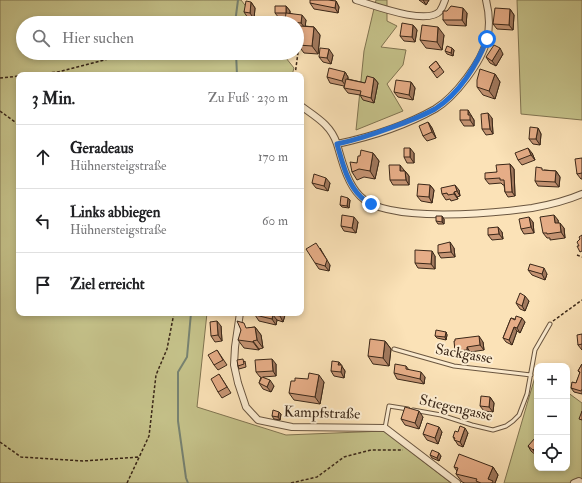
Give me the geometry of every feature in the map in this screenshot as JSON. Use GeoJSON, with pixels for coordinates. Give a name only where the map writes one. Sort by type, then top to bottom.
{"type":"FeatureCollection","features":[{"type":"Feature","properties":{"kind":"street"},"geometry":{"type":"LineString","coordinates":[[356,0],[415,16],[428,17],[440,12],[446,0]]}},
{"type":"Feature","properties":{"kind":"street"},"geometry":{"type":"LineString","coordinates":[[337,144],[356,140],[412,120],[436,108],[448,98],[459,87],[481,55],[487,39],[489,11],[486,0]]}},
{"type":"Feature","properties":{"kind":"street"},"geometry":{"type":"LineString","coordinates":[[304,108],[326,124],[334,136],[342,163],[350,182],[360,196],[371,204],[393,210],[439,214],[506,211],[534,208],[566,201],[582,194]]}},
{"type":"Feature","properties":{"kind":"street","name":"Kampfstraße"},"geometry":{"type":"LineString","coordinates":[[240,316],[234,365],[238,384],[246,406],[258,420],[292,427],[385,428]]}},
{"type":"Feature","properties":{"kind":"street"},"geometry":{"type":"LineString","coordinates":[[385,428],[458,483]]}},
{"type":"Feature","properties":{"kind":"street"},"geometry":{"type":"LineString","coordinates":[[574,483],[579,481],[582,483]]}},
{"type":"Feature","properties":{"kind":"lane","name":"Stiegengasse"},"geometry":{"type":"LineString","coordinates":[[385,428],[389,406],[441,415],[493,430],[513,421],[519,415],[527,394],[535,350],[550,324]]}},
{"type":"Feature","properties":{"kind":"lane","name":"Sackgasse"},"geometry":{"type":"LineString","coordinates":[[394,349],[454,366],[531,375]]}},
{"type":"Feature","properties":{"kind":"path"},"geometry":{"type":"LineString","coordinates":[[58,72],[104,60]]}},
{"type":"Feature","properties":{"kind":"path"},"geometry":{"type":"LineString","coordinates":[[295,72],[297,60]]}},
{"type":"Feature","properties":{"kind":"path"},"geometry":{"type":"LineString","coordinates":[[0,78],[16,76]]}},
{"type":"Feature","properties":{"kind":"path"},"geometry":{"type":"LineString","coordinates":[[0,111],[16,123]]}},
{"type":"Feature","properties":{"kind":"path"},"geometry":{"type":"LineString","coordinates":[[577,255],[582,257]]}},
{"type":"Feature","properties":{"kind":"path"},"geometry":{"type":"LineString","coordinates":[[550,324],[582,300]]}},
{"type":"Feature","properties":{"kind":"path"},"geometry":{"type":"LineString","coordinates":[[127,483],[149,436],[156,375],[167,350],[173,316]]}},
{"type":"Feature","properties":{"kind":"path"},"geometry":{"type":"LineString","coordinates":[[0,442],[21,457],[83,461],[139,457]]}},
{"type":"Feature","properties":{"kind":"path"},"geometry":{"type":"LineString","coordinates":[[291,483],[317,477],[344,457],[371,450],[414,450]]}},
{"type":"Feature","properties":{"kind":"shaded area"},"geometry":{"type":"Polygon","coordinates":[[[0,0],[241,0],[254,16],[16,16],[16,60],[288,60],[294,68],[293,72],[16,72],[16,316],[207,316],[197,407],[286,435],[384,431],[451,483],[0,483],[0,0]]]}},
{"type":"Feature","properties":{"kind":"shaded area"},"geometry":{"type":"Polygon","coordinates":[[[376,0],[387,0],[387,21],[397,26],[381,47],[406,50],[403,65],[387,84],[403,111],[356,130],[364,51],[376,0]]]}},
{"type":"Feature","properties":{"kind":"shaded area"},"geometry":{"type":"Polygon","coordinates":[[[517,0],[582,0],[582,120],[521,114],[517,0]]]}},
{"type":"Feature","properties":{"kind":"shaded area"},"geometry":{"type":"Polygon","coordinates":[[[534,380],[534,471],[570,471],[570,394],[582,403],[582,483],[504,483],[534,380]]]}},
{"type":"Feature","properties":{"kind":"building"},"geometry":{"type":"Polygon","coordinates":[[[310,0],[336,1],[335,8],[310,3],[310,0]]]}},
{"type":"Feature","properties":{"kind":"building"},"geometry":{"type":"Polygon","coordinates":[[[246,1],[251,2],[250,13],[244,12],[246,1]]]}},
{"type":"Feature","properties":{"kind":"building"},"geometry":{"type":"Polygon","coordinates":[[[275,6],[286,6],[286,13],[275,13],[275,6]]]}},
{"type":"Feature","properties":{"kind":"building"},"geometry":{"type":"Polygon","coordinates":[[[451,6],[463,8],[462,20],[443,20],[443,11],[447,11],[451,6]]]}},
{"type":"Feature","properties":{"kind":"building"},"geometry":{"type":"Polygon","coordinates":[[[495,8],[510,9],[509,25],[493,24],[495,8]]]}},
{"type":"Feature","properties":{"kind":"building"},"geometry":{"type":"Polygon","coordinates":[[[286,13],[302,15],[302,16],[286,16],[286,13]]]}},
{"type":"Feature","properties":{"kind":"building"},"geometry":{"type":"Polygon","coordinates":[[[402,23],[413,25],[412,37],[400,36],[402,23]]]}},
{"type":"Feature","properties":{"kind":"building"},"geometry":{"type":"Polygon","coordinates":[[[422,25],[438,27],[437,42],[420,40],[422,25]]]}},
{"type":"Feature","properties":{"kind":"building"},"geometry":{"type":"Polygon","coordinates":[[[304,26],[314,27],[312,46],[304,45],[304,26]]]}},
{"type":"Feature","properties":{"kind":"building"},"geometry":{"type":"Polygon","coordinates":[[[494,45],[500,48],[492,61],[486,57],[494,45]]]}},
{"type":"Feature","properties":{"kind":"building"},"geometry":{"type":"Polygon","coordinates":[[[447,46],[452,48],[451,53],[445,51],[447,46]]]}},
{"type":"Feature","properties":{"kind":"building"},"geometry":{"type":"Polygon","coordinates":[[[320,48],[329,49],[327,58],[319,57],[320,48]]]}},
{"type":"Feature","properties":{"kind":"building"},"geometry":{"type":"Polygon","coordinates":[[[436,61],[440,67],[434,72],[429,67],[436,61]]]}},
{"type":"Feature","properties":{"kind":"building"},"geometry":{"type":"Polygon","coordinates":[[[329,68],[345,72],[342,81],[327,77],[329,68]]]}},
{"type":"Feature","properties":{"kind":"building"},"geometry":{"type":"Polygon","coordinates":[[[480,69],[495,74],[489,91],[477,87],[480,69]]]}},
{"type":"Feature","properties":{"kind":"building"},"geometry":{"type":"Polygon","coordinates":[[[367,76],[374,78],[371,98],[360,95],[361,91],[344,88],[346,79],[365,83],[367,76]]]}},
{"type":"Feature","properties":{"kind":"building"},"geometry":{"type":"Polygon","coordinates":[[[396,80],[411,82],[409,95],[394,92],[396,80]]]}},
{"type":"Feature","properties":{"kind":"building"},"geometry":{"type":"Polygon","coordinates":[[[460,110],[468,110],[470,120],[460,120],[460,110]]]}},
{"type":"Feature","properties":{"kind":"building"},"geometry":{"type":"Polygon","coordinates":[[[488,113],[490,129],[482,129],[481,114],[488,113]]]}},
{"type":"Feature","properties":{"kind":"building"},"geometry":{"type":"Polygon","coordinates":[[[428,122],[432,132],[423,136],[419,126],[428,122]]]}},
{"type":"Feature","properties":{"kind":"building"},"geometry":{"type":"Polygon","coordinates":[[[530,127],[538,128],[536,139],[529,139],[530,127]]]}},
{"type":"Feature","properties":{"kind":"building"},"geometry":{"type":"Polygon","coordinates":[[[404,148],[410,148],[410,157],[404,157],[404,148]]]}},
{"type":"Feature","properties":{"kind":"building"},"geometry":{"type":"Polygon","coordinates":[[[528,148],[531,155],[518,160],[515,153],[528,148]]]}},
{"type":"Feature","properties":{"kind":"building"},"geometry":{"type":"Polygon","coordinates":[[[361,150],[373,153],[370,171],[359,169],[352,172],[350,162],[357,163],[361,150]]]}},
{"type":"Feature","properties":{"kind":"building"},"geometry":{"type":"Polygon","coordinates":[[[582,158],[582,173],[577,174],[575,159],[582,158]]]}},
{"type":"Feature","properties":{"kind":"building"},"geometry":{"type":"Polygon","coordinates":[[[510,164],[512,192],[505,192],[504,180],[500,180],[500,178],[485,179],[485,173],[497,172],[496,165],[510,164]]]}},
{"type":"Feature","properties":{"kind":"building"},"geometry":{"type":"Polygon","coordinates":[[[389,165],[400,165],[400,171],[405,171],[406,180],[390,180],[389,165]]]}},
{"type":"Feature","properties":{"kind":"building"},"geometry":{"type":"Polygon","coordinates":[[[536,167],[542,168],[542,170],[556,171],[555,182],[535,181],[536,167]]]}},
{"type":"Feature","properties":{"kind":"building"},"geometry":{"type":"Polygon","coordinates":[[[314,174],[326,178],[324,186],[312,183],[314,174]]]}},
{"type":"Feature","properties":{"kind":"building"},"geometry":{"type":"Polygon","coordinates":[[[418,184],[430,185],[429,197],[417,196],[418,184]]]}},
{"type":"Feature","properties":{"kind":"building"},"geometry":{"type":"Polygon","coordinates":[[[455,185],[457,191],[454,192],[454,194],[442,194],[441,188],[455,185]]]}},
{"type":"Feature","properties":{"kind":"building"},"geometry":{"type":"Polygon","coordinates":[[[341,196],[348,198],[347,206],[340,205],[341,196]]]}},
{"type":"Feature","properties":{"kind":"building"},"geometry":{"type":"Polygon","coordinates":[[[342,215],[354,217],[352,228],[341,226],[342,215]]]}},
{"type":"Feature","properties":{"kind":"building"},"geometry":{"type":"Polygon","coordinates":[[[554,215],[555,223],[560,223],[561,232],[547,234],[543,233],[540,217],[554,215]]]}},
{"type":"Feature","properties":{"kind":"building"},"geometry":{"type":"Polygon","coordinates":[[[436,216],[442,216],[442,222],[436,221],[436,216]]]}},
{"type":"Feature","properties":{"kind":"building"},"geometry":{"type":"Polygon","coordinates":[[[529,217],[531,227],[521,229],[519,219],[529,217]]]}},
{"type":"Feature","properties":{"kind":"building"},"geometry":{"type":"Polygon","coordinates":[[[498,227],[499,234],[488,235],[488,228],[498,227]]]}},
{"type":"Feature","properties":{"kind":"building"},"geometry":{"type":"Polygon","coordinates":[[[582,235],[582,251],[580,252],[577,242],[580,239],[579,237],[582,235]]]}},
{"type":"Feature","properties":{"kind":"building"},"geometry":{"type":"Polygon","coordinates":[[[450,242],[451,252],[438,253],[438,245],[450,242]]]}},
{"type":"Feature","properties":{"kind":"building"},"geometry":{"type":"Polygon","coordinates":[[[316,243],[327,260],[325,266],[315,263],[306,249],[316,243]]]}},
{"type":"Feature","properties":{"kind":"building"},"geometry":{"type":"Polygon","coordinates":[[[415,250],[432,251],[431,264],[415,263],[415,250]]]}},
{"type":"Feature","properties":{"kind":"building"},"geometry":{"type":"Polygon","coordinates":[[[530,264],[544,268],[542,274],[528,270],[530,264]]]}},
{"type":"Feature","properties":{"kind":"building"},"geometry":{"type":"Polygon","coordinates":[[[520,293],[525,296],[522,306],[516,303],[520,293]]]}},
{"type":"Feature","properties":{"kind":"building"},"geometry":{"type":"Polygon","coordinates":[[[259,316],[273,316],[272,319],[259,316]]]}},
{"type":"Feature","properties":{"kind":"building"},"geometry":{"type":"Polygon","coordinates":[[[516,316],[522,318],[517,328],[514,327],[509,340],[503,338],[511,318],[515,320],[516,316]]]}},
{"type":"Feature","properties":{"kind":"building"},"geometry":{"type":"Polygon","coordinates":[[[217,321],[218,335],[211,336],[210,322],[217,321]]]}},
{"type":"Feature","properties":{"kind":"building"},"geometry":{"type":"Polygon","coordinates":[[[237,321],[244,323],[246,328],[255,327],[257,340],[253,342],[238,340],[241,330],[237,321]]]}},
{"type":"Feature","properties":{"kind":"building"},"geometry":{"type":"Polygon","coordinates":[[[436,330],[446,332],[445,337],[435,336],[436,330]]]}},
{"type":"Feature","properties":{"kind":"building"},"geometry":{"type":"Polygon","coordinates":[[[582,334],[582,344],[578,345],[577,335],[582,334]]]}},
{"type":"Feature","properties":{"kind":"building"},"geometry":{"type":"Polygon","coordinates":[[[479,336],[480,345],[467,347],[467,350],[455,351],[455,339],[479,336]]]}},
{"type":"Feature","properties":{"kind":"building"},"geometry":{"type":"Polygon","coordinates":[[[370,339],[385,341],[383,358],[368,356],[370,339]]]}},
{"type":"Feature","properties":{"kind":"building"},"geometry":{"type":"Polygon","coordinates":[[[217,350],[223,360],[214,365],[208,355],[217,350]]]}},
{"type":"Feature","properties":{"kind":"building"},"geometry":{"type":"Polygon","coordinates":[[[243,359],[244,364],[238,366],[237,360],[243,359]]]}},
{"type":"Feature","properties":{"kind":"building"},"geometry":{"type":"Polygon","coordinates":[[[272,359],[273,371],[256,372],[255,360],[272,359]]]}},
{"type":"Feature","properties":{"kind":"building"},"geometry":{"type":"Polygon","coordinates":[[[332,361],[339,362],[338,365],[342,365],[341,372],[331,371],[332,361]]]}},
{"type":"Feature","properties":{"kind":"building"},"geometry":{"type":"Polygon","coordinates":[[[395,364],[406,366],[406,369],[421,372],[420,379],[394,373],[395,364]]]}},
{"type":"Feature","properties":{"kind":"building"},"geometry":{"type":"Polygon","coordinates":[[[582,364],[581,391],[571,388],[572,382],[576,383],[580,372],[578,371],[582,364]]]}},
{"type":"Feature","properties":{"kind":"building"},"geometry":{"type":"Polygon","coordinates":[[[309,373],[319,375],[315,397],[289,393],[291,381],[295,381],[295,378],[308,379],[309,373]]]}},
{"type":"Feature","properties":{"kind":"building"},"geometry":{"type":"Polygon","coordinates":[[[219,374],[227,387],[218,392],[211,379],[219,374]]]}},
{"type":"Feature","properties":{"kind":"building"},"geometry":{"type":"Polygon","coordinates":[[[262,377],[270,380],[267,387],[259,383],[262,377]]]}},
{"type":"Feature","properties":{"kind":"building"},"geometry":{"type":"Polygon","coordinates":[[[481,396],[490,397],[489,407],[480,406],[481,396]]]}},
{"type":"Feature","properties":{"kind":"building"},"geometry":{"type":"Polygon","coordinates":[[[405,407],[419,411],[415,423],[401,419],[405,407]]]}},
{"type":"Feature","properties":{"kind":"building"},"geometry":{"type":"Polygon","coordinates":[[[273,410],[279,412],[278,417],[272,416],[273,410]]]}},
{"type":"Feature","properties":{"kind":"building"},"geometry":{"type":"Polygon","coordinates":[[[582,411],[582,420],[579,419],[582,411]]]}},
{"type":"Feature","properties":{"kind":"building"},"geometry":{"type":"Polygon","coordinates":[[[427,423],[439,427],[435,438],[423,434],[427,423]]]}},
{"type":"Feature","properties":{"kind":"building"},"geometry":{"type":"Polygon","coordinates":[[[460,426],[465,428],[460,442],[454,440],[455,438],[453,437],[455,431],[458,432],[460,426]]]}},
{"type":"Feature","properties":{"kind":"building"},"geometry":{"type":"Polygon","coordinates":[[[534,439],[534,449],[533,450],[528,446],[534,439]]]}},
{"type":"Feature","properties":{"kind":"building"},"geometry":{"type":"Polygon","coordinates":[[[432,450],[439,453],[437,458],[430,455],[432,450]]]}},
{"type":"Feature","properties":{"kind":"building"},"geometry":{"type":"Polygon","coordinates":[[[459,454],[493,467],[488,479],[493,481],[492,483],[481,483],[476,481],[477,479],[456,474],[458,468],[454,467],[459,454]]]}},
{"type":"Feature","properties":{"kind":"waterway"},"geometry":{"type":"LineString","coordinates":[[236,16],[238,0]]}},
{"type":"Feature","properties":{"kind":"waterway"},"geometry":{"type":"LineString","coordinates":[[236,60],[237,72]]}},
{"type":"Feature","properties":{"kind":"waterway"},"geometry":{"type":"LineString","coordinates":[[188,483],[178,421],[178,372],[187,357],[191,316]]}},
{"type":"Feature","properties":{"kind":"route"},"geometry":{"type":"LineString","coordinates":[[371,204],[360,196],[350,182],[342,163],[337,144],[356,140],[380,132],[412,120],[436,108],[459,87],[472,70],[481,55],[487,39]]}}]}
